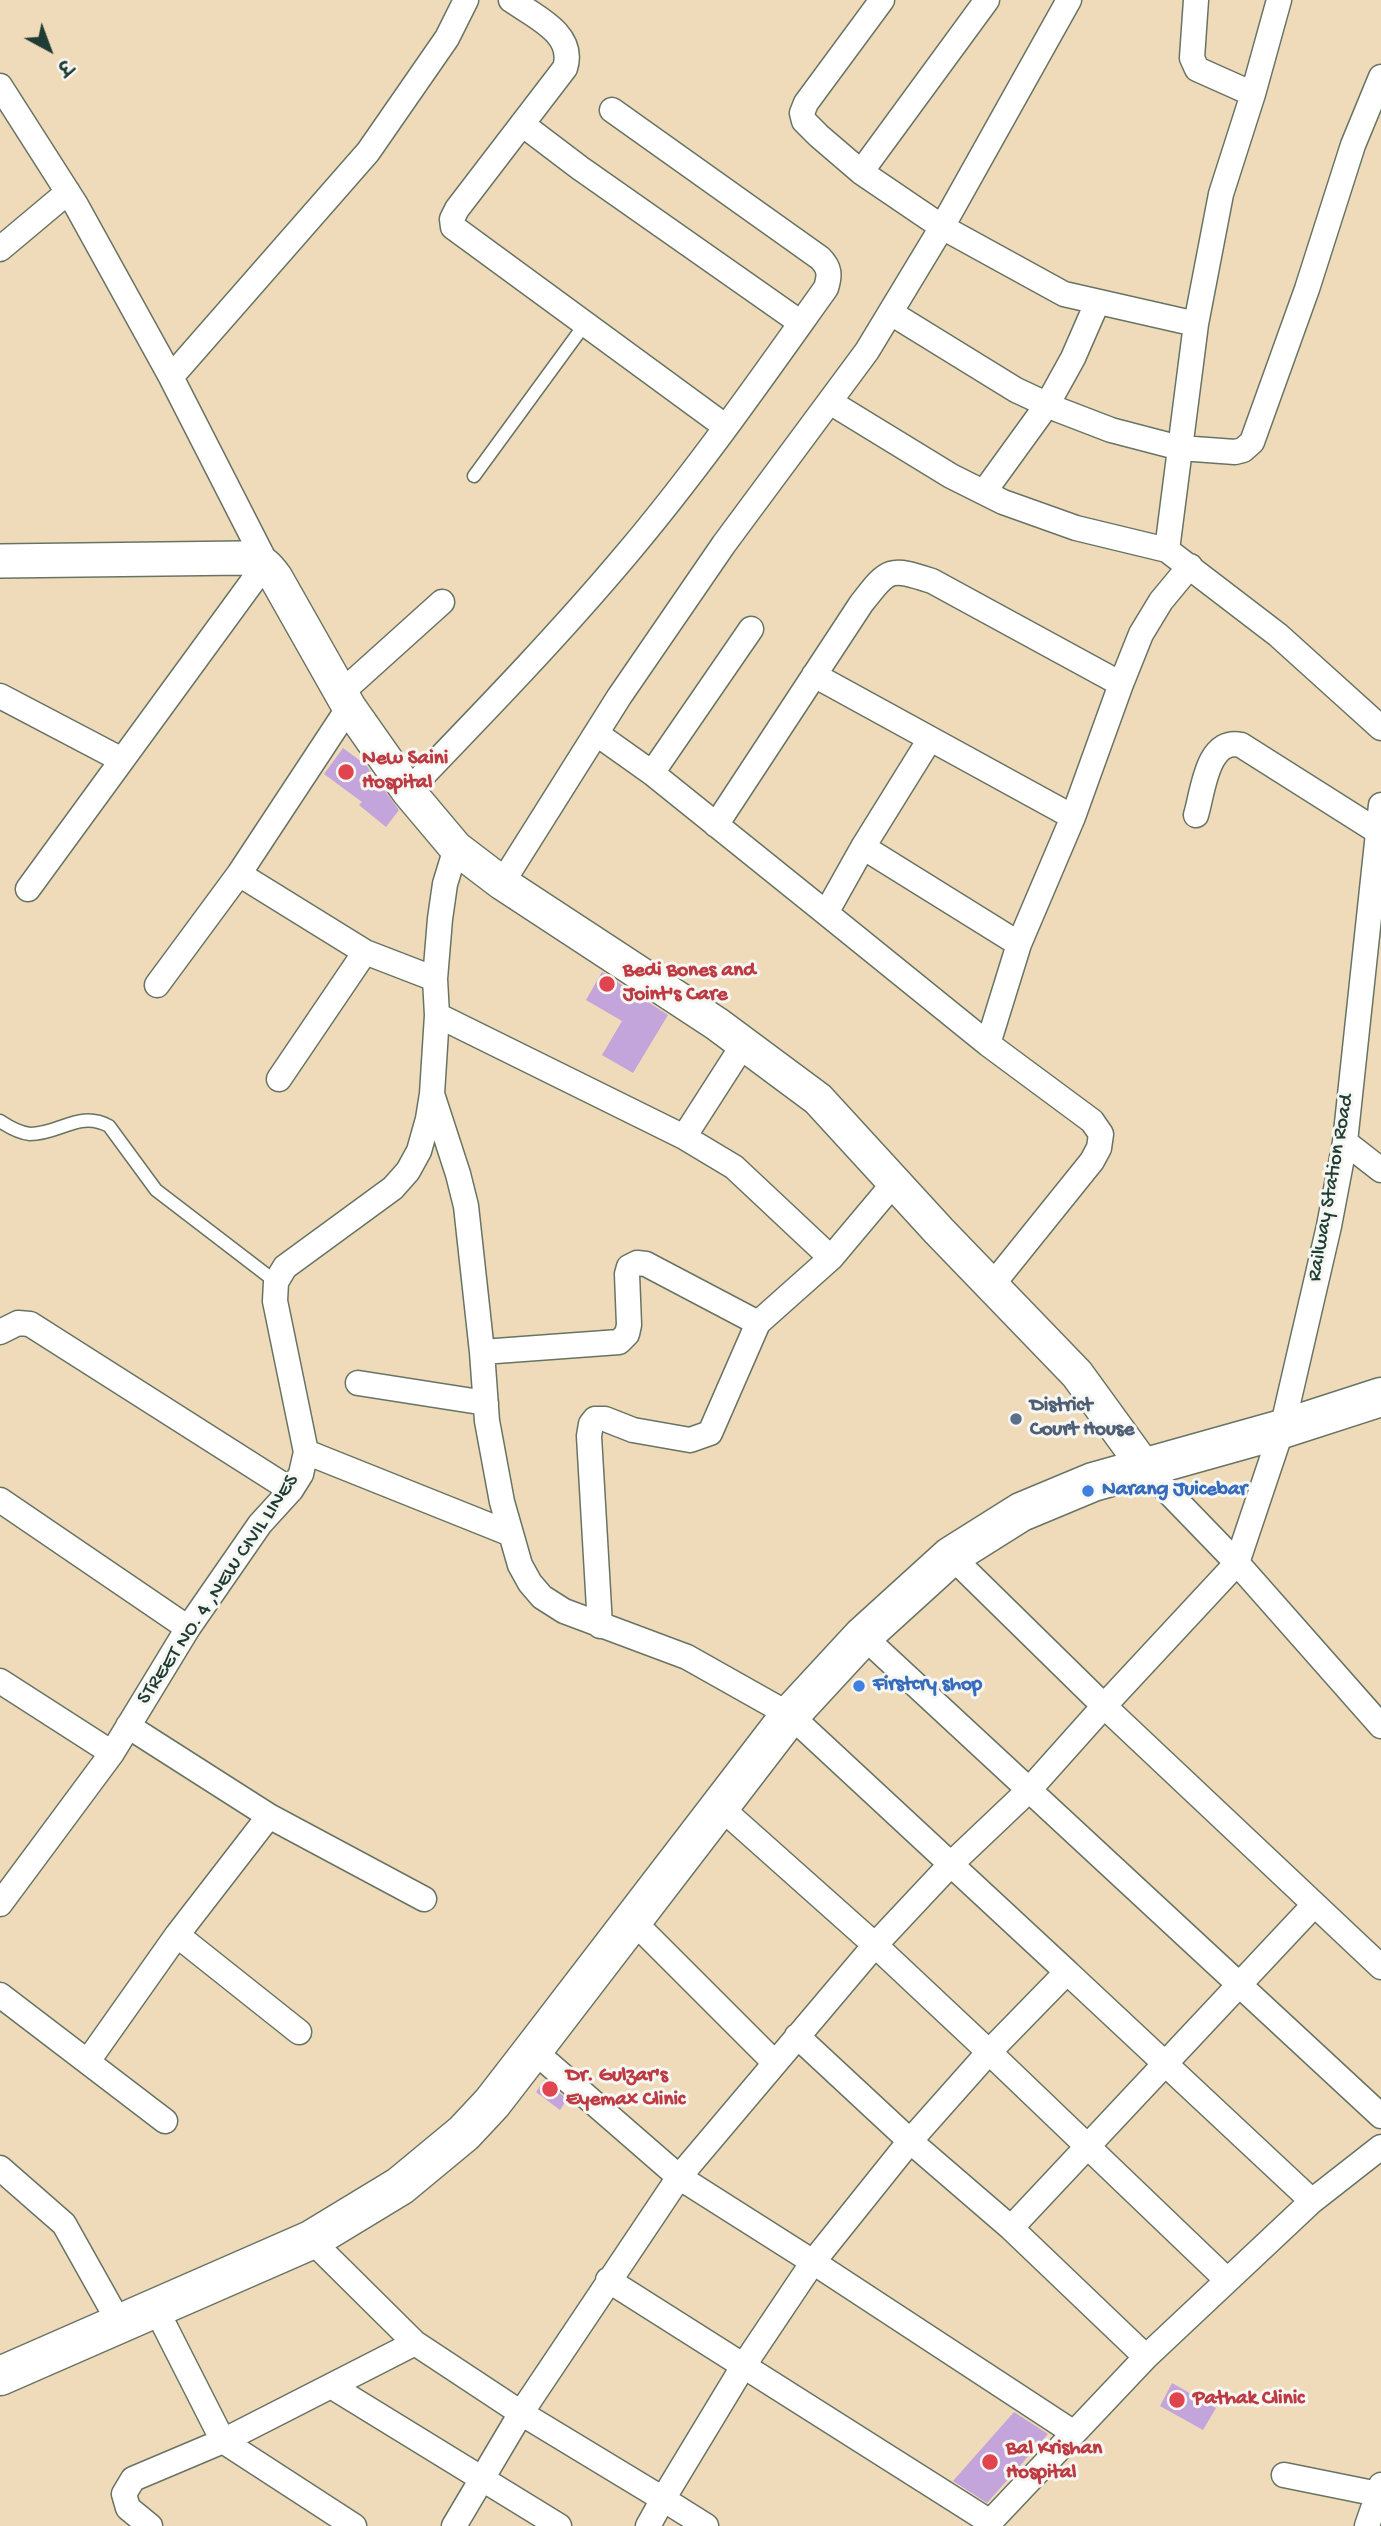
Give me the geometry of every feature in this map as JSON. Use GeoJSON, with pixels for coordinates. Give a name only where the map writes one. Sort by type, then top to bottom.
{"type":"FeatureCollection","features":[{"type":"Feature","properties":{"kind":"main road"},"geometry":{"type":"LineString","coordinates":[[0,561],[243,558],[265,564],[276,578],[345,700],[408,791],[456,848],[502,883],[717,1024],[818,1100],[1077,1374],[1146,1469]]}},
{"type":"Feature","properties":{"kind":"main road"},"geometry":{"type":"LineString","coordinates":[[0,2376],[311,2240],[400,2186],[464,2133],[492,2103],[790,1715],[863,1636],[951,1556],[1021,1512],[1093,1482],[1282,1429],[1381,1397]]}},
{"type":"Feature","properties":{"kind":"street"},"geometry":{"type":"LineString","coordinates":[[171,377],[368,152],[447,38],[466,0]]}},
{"type":"Feature","properties":{"kind":"street"},"geometry":{"type":"LineString","coordinates":[[511,0],[560,36],[568,57],[565,68],[457,209],[452,219],[453,227],[726,427]]}},
{"type":"Feature","properties":{"kind":"street"},"geometry":{"type":"LineString","coordinates":[[861,172],[987,0]]}},
{"type":"Feature","properties":{"kind":"street"},"geometry":{"type":"LineString","coordinates":[[502,883],[619,697],[724,544],[867,351],[942,227],[1069,0]]}},
{"type":"Feature","properties":{"kind":"street"},"geometry":{"type":"LineString","coordinates":[[1196,0],[1192,58],[1197,69],[1253,94]]}},
{"type":"Feature","properties":{"kind":"street"},"geometry":{"type":"LineString","coordinates":[[1167,550],[1196,324],[1221,194],[1279,0]]}},
{"type":"Feature","properties":{"kind":"street"},"geometry":{"type":"LineString","coordinates":[[869,5],[802,113],[804,121],[819,136],[861,172],[942,227],[1065,294],[1196,324]]}},
{"type":"Feature","properties":{"kind":"street"},"geometry":{"type":"LineString","coordinates":[[891,313],[1016,390],[1047,405],[1111,429],[1181,448],[1235,452],[1244,450],[1252,442],[1307,289],[1353,145],[1381,76]]}},
{"type":"Feature","properties":{"kind":"street"},"geometry":{"type":"LineString","coordinates":[[0,86],[7,115],[68,192],[171,377],[265,564],[28,890]]}},
{"type":"Feature","properties":{"kind":"street"},"geometry":{"type":"LineString","coordinates":[[408,791],[524,670],[625,556],[726,427],[826,288],[829,277],[827,265],[612,110]]}},
{"type":"Feature","properties":{"kind":"street"},"geometry":{"type":"LineString","coordinates":[[522,124],[580,168],[801,323]]}},
{"type":"Feature","properties":{"kind":"street"},"geometry":{"type":"LineString","coordinates":[[0,249],[68,192]]}},
{"type":"Feature","properties":{"kind":"street"},"geometry":{"type":"LineString","coordinates":[[984,492],[1047,405],[1073,358],[1097,303]]}},
{"type":"Feature","properties":{"kind":"street"},"geometry":{"type":"LineString","coordinates":[[830,402],[951,476],[984,492],[1076,528],[1167,550],[1278,635],[1381,728]]}},
{"type":"Feature","properties":{"kind":"street"},"geometry":{"type":"LineString","coordinates":[[988,1044],[1019,944],[1073,817],[1141,634],[1161,601],[1190,566]]}},
{"type":"Feature","properties":{"kind":"street"},"geometry":{"type":"LineString","coordinates":[[716,825],[877,583],[888,575],[900,571],[932,582],[1121,684]]}},
{"type":"Feature","properties":{"kind":"street"},"geometry":{"type":"LineString","coordinates":[[157,985],[239,874],[345,700],[442,602]]}},
{"type":"Feature","properties":{"kind":"street"},"geometry":{"type":"LineString","coordinates":[[652,773],[751,629]]}},
{"type":"Feature","properties":{"kind":"street"},"geometry":{"type":"LineString","coordinates":[[814,676],[1073,817]]}},
{"type":"Feature","properties":{"kind":"street"},"geometry":{"type":"LineString","coordinates":[[0,696],[122,760]]}},
{"type":"Feature","properties":{"kind":"street"},"geometry":{"type":"LineString","coordinates":[[597,734],[652,773],[988,1044],[1092,1121],[1101,1134],[1092,1161],[993,1284]]}},
{"type":"Feature","properties":{"kind":"street"},"geometry":{"type":"LineString","coordinates":[[826,913],[863,847],[930,739]]}},
{"type":"Feature","properties":{"kind":"street"},"geometry":{"type":"LineString","coordinates":[[1196,815],[1212,761],[1218,750],[1225,744],[1232,743],[1241,745],[1377,831]]}},
{"type":"Feature","properties":{"kind":"street","name":"Railway Station Road"},"geometry":{"type":"LineString","coordinates":[[1237,1563],[1282,1429],[1329,1226],[1345,1142],[1381,805]]}},
{"type":"Feature","properties":{"kind":"street"},"geometry":{"type":"LineString","coordinates":[[863,847],[1019,944]]}},
{"type":"Feature","properties":{"kind":"street"},"geometry":{"type":"LineString","coordinates":[[276,1282],[285,1266],[393,1188],[408,1171],[419,1151],[432,1094],[437,1015],[435,979],[445,884],[456,848]]}},
{"type":"Feature","properties":{"kind":"street"},"geometry":{"type":"LineString","coordinates":[[239,874],[365,952],[435,979]]}},
{"type":"Feature","properties":{"kind":"street"},"geometry":{"type":"LineString","coordinates":[[279,1079],[365,952]]}},
{"type":"Feature","properties":{"kind":"street"},"geometry":{"type":"LineString","coordinates":[[437,1015],[684,1137],[734,1167],[831,1258]]}},
{"type":"Feature","properties":{"kind":"street"},"geometry":{"type":"LineString","coordinates":[[684,1137],[743,1045]]}},
{"type":"Feature","properties":{"kind":"street"},"geometry":{"type":"LineString","coordinates":[[432,1094],[466,1206],[485,1403],[502,1503],[520,1565],[530,1583],[542,1597],[564,1611],[687,1657],[790,1715],[1312,2201]]}},
{"type":"Feature","properties":{"kind":"street"},"geometry":{"type":"LineString","coordinates":[[1345,1142],[1381,1170]]}},
{"type":"Feature","properties":{"kind":"street"},"geometry":{"type":"LineString","coordinates":[[600,1626],[589,1436],[591,1424],[596,1419],[604,1419],[633,1430],[690,1440],[710,1433],[758,1323],[831,1258],[894,1183]]}},
{"type":"Feature","properties":{"kind":"street"},"geometry":{"type":"LineString","coordinates":[[482,1352],[619,1342],[627,1334],[629,1325],[627,1274],[629,1266],[636,1263],[646,1264],[758,1323]]}},
{"type":"Feature","properties":{"kind":"street","name":"STREET NO. 4 ,NEW CIVIL LINES"},"geometry":{"type":"LineString","coordinates":[[0,1904],[113,1753],[188,1628],[260,1524],[291,1490],[301,1474],[306,1452],[275,1301],[276,1282]]}},
{"type":"Feature","properties":{"kind":"street"},"geometry":{"type":"LineString","coordinates":[[0,1332],[18,1322],[30,1324],[291,1490]]}},
{"type":"Feature","properties":{"kind":"street"},"geometry":{"type":"LineString","coordinates":[[358,1383],[485,1403]]}},
{"type":"Feature","properties":{"kind":"street"},"geometry":{"type":"LineString","coordinates":[[306,1452],[511,1534]]}},
{"type":"Feature","properties":{"kind":"street"},"geometry":{"type":"LineString","coordinates":[[1146,1469],[1237,1563],[1381,1726]]}},
{"type":"Feature","properties":{"kind":"street"},"geometry":{"type":"LineString","coordinates":[[0,1500],[188,1628]]}},
{"type":"Feature","properties":{"kind":"street"},"geometry":{"type":"LineString","coordinates":[[951,1556],[1104,1706],[1381,1966]]}},
{"type":"Feature","properties":{"kind":"street"},"geometry":{"type":"LineString","coordinates":[[454,2526],[521,2413],[678,2177],[875,1945],[950,1866],[1029,1790],[1237,1563]]}},
{"type":"Feature","properties":{"kind":"street"},"geometry":{"type":"LineString","coordinates":[[863,1636],[1381,2116]]}},
{"type":"Feature","properties":{"kind":"street"},"geometry":{"type":"LineString","coordinates":[[0,1681],[113,1753]]}},
{"type":"Feature","properties":{"kind":"street"},"geometry":{"type":"LineString","coordinates":[[128,1726],[269,1816],[424,1899]]}},
{"type":"Feature","properties":{"kind":"street"},"geometry":{"type":"LineString","coordinates":[[719,1806],[875,1945],[1227,2280]]}},
{"type":"Feature","properties":{"kind":"street"},"geometry":{"type":"LineString","coordinates":[[88,2060],[177,1936],[269,1816]]}},
{"type":"Feature","properties":{"kind":"street"},"geometry":{"type":"LineString","coordinates":[[1012,2228],[1314,1905]]}},
{"type":"Feature","properties":{"kind":"street"},"geometry":{"type":"LineString","coordinates":[[632,1920],[774,2062]]}},
{"type":"Feature","properties":{"kind":"street"},"geometry":{"type":"LineString","coordinates":[[177,1936],[299,2032]]}},
{"type":"Feature","properties":{"kind":"street"},"geometry":{"type":"LineString","coordinates":[[648,2526],[744,2365],[813,2262],[911,2141],[989,2052],[1067,1972]]}},
{"type":"Feature","properties":{"kind":"street"},"geometry":{"type":"LineString","coordinates":[[0,1995],[165,2121]]}},
{"type":"Feature","properties":{"kind":"street"},"geometry":{"type":"LineString","coordinates":[[797,2036],[911,2141],[1012,2228],[1146,2357]]}},
{"type":"Feature","properties":{"kind":"street"},"geometry":{"type":"LineString","coordinates":[[533,2050],[678,2177],[1074,2433]]}},
{"type":"Feature","properties":{"kind":"street"},"geometry":{"type":"LineString","coordinates":[[608,2280],[988,2524],[1146,2357],[1312,2201],[1381,2147]]}},
{"type":"Feature","properties":{"kind":"street"},"geometry":{"type":"LineString","coordinates":[[0,2168],[64,2224],[120,2324]]}},
{"type":"Feature","properties":{"kind":"street"},"geometry":{"type":"LineString","coordinates":[[311,2240],[415,2343],[521,2413],[706,2526]]}},
{"type":"Feature","properties":{"kind":"street"},"geometry":{"type":"LineString","coordinates":[[156,2309],[223,2441],[354,2526]]}},
{"type":"Feature","properties":{"kind":"street"},"geometry":{"type":"LineString","coordinates":[[150,2526],[128,2508],[124,2494],[129,2484],[144,2474],[223,2441],[415,2343]]}},
{"type":"Feature","properties":{"kind":"street"},"geometry":{"type":"LineString","coordinates":[[331,2386],[559,2526]]}},
{"type":"Feature","properties":{"kind":"street"},"geometry":{"type":"LineString","coordinates":[[1284,2475],[1379,2489],[1367,2526]]}},
{"type":"Feature","properties":{"kind":"lane"},"geometry":{"type":"LineString","coordinates":[[474,476],[585,324]]}},
{"type":"Feature","properties":{"kind":"lane"},"geometry":{"type":"LineString","coordinates":[[0,1121],[31,1134],[84,1119],[99,1121],[109,1126],[156,1190],[276,1282]]}},
{"type":"Feature","properties":{"kind":"building"},"geometry":{"type":"Polygon","coordinates":[[[343,748],[366,765],[399,810],[386,827],[359,805],[362,802],[324,774],[343,748]]]}},
{"type":"Feature","properties":{"kind":"building"},"geometry":{"type":"Polygon","coordinates":[[[602,972],[668,1015],[633,1073],[602,1055],[622,1021],[586,1000],[602,972]]]}},
{"type":"Feature","properties":{"kind":"building"},"geometry":{"type":"Polygon","coordinates":[[[544,2080],[567,2099],[560,2110],[536,2092],[544,2080]]]}},
{"type":"Feature","properties":{"kind":"building"},"geometry":{"type":"Polygon","coordinates":[[[1172,2383],[1216,2408],[1203,2430],[1160,2406],[1172,2383]]]}},
{"type":"Feature","properties":{"kind":"building"},"geometry":{"type":"Polygon","coordinates":[[[1014,2412],[1048,2434],[987,2503],[953,2481],[1014,2412]]]}},
{"type":"Feature","properties":{"kind":"place","name":"New Saini Hospital"},"geometry":{"type":"Point","coordinates":[346,772]}},
{"type":"Feature","properties":{"kind":"place","name":"Bedi Bones and Joint's Care"},"geometry":{"type":"Point","coordinates":[607,984]}},
{"type":"Feature","properties":{"kind":"place","name":"District Court House"},"geometry":{"type":"Point","coordinates":[1016,1419]}},
{"type":"Feature","properties":{"kind":"place","name":"Narang Juicebar"},"geometry":{"type":"Point","coordinates":[1088,1491]}},
{"type":"Feature","properties":{"kind":"place","name":"Firstcry shop"},"geometry":{"type":"Point","coordinates":[859,1686]}},
{"type":"Feature","properties":{"kind":"place","name":"Dr. Gulzar's Eyemax Clinic"},"geometry":{"type":"Point","coordinates":[550,2089]}},
{"type":"Feature","properties":{"kind":"place","name":"Pathak Clinic"},"geometry":{"type":"Point","coordinates":[1177,2400]}},
{"type":"Feature","properties":{"kind":"place","name":"Bal Krishan Hospital"},"geometry":{"type":"Point","coordinates":[990,2462]}}]}
